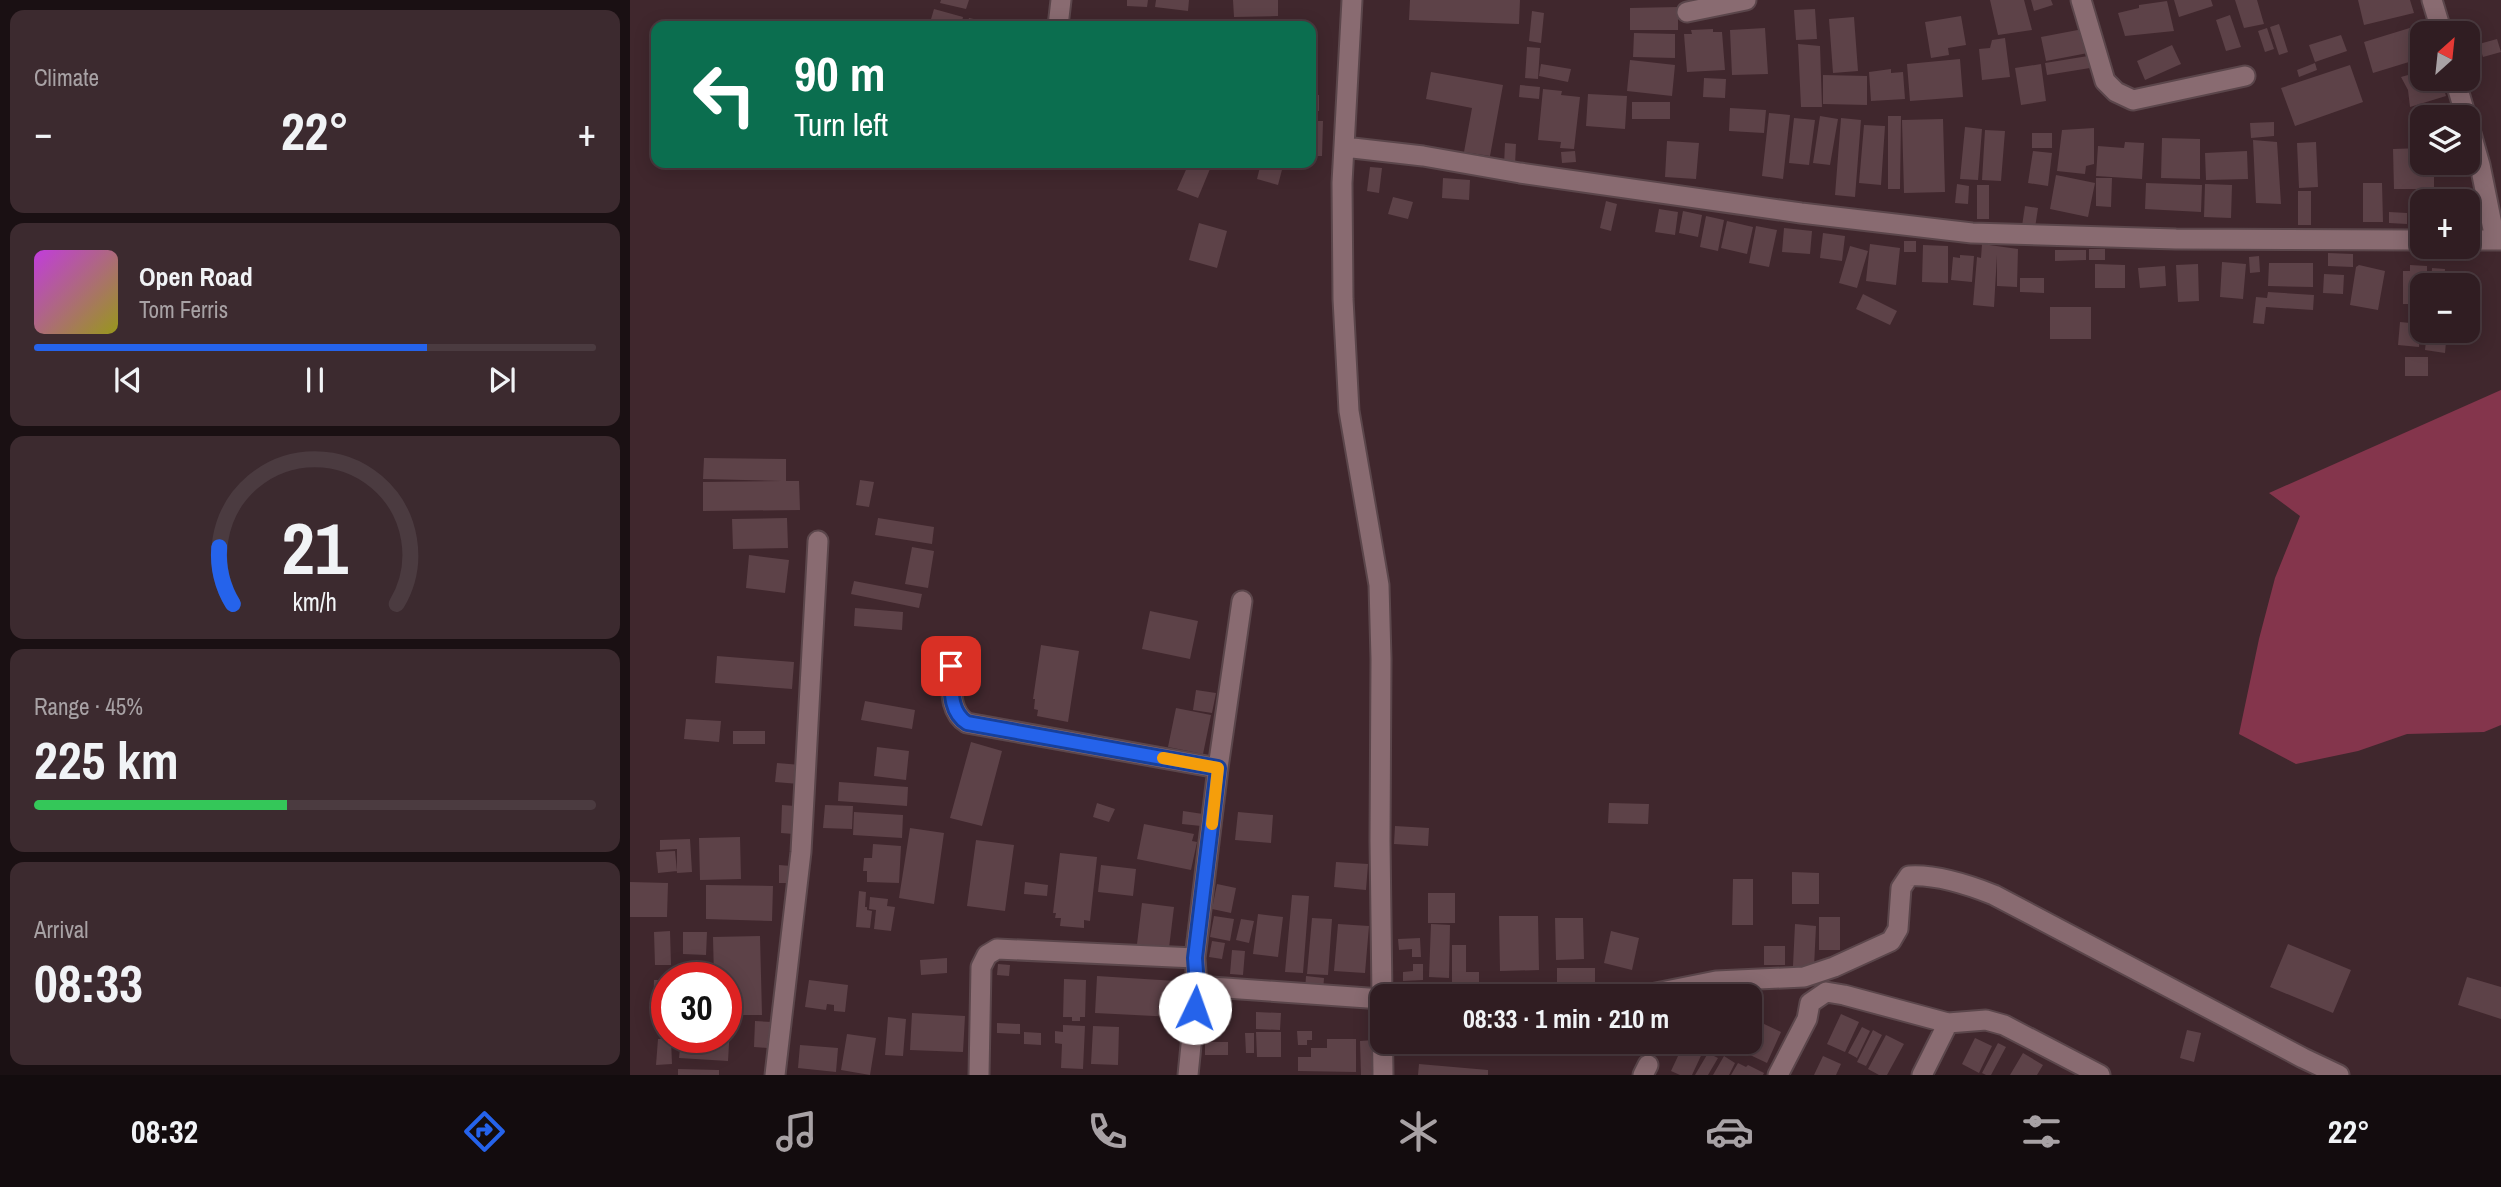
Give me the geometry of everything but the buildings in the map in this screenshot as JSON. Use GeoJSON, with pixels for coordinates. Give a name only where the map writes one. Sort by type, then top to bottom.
{"type":"FeatureCollection","features":[{"type":"Feature","properties":{"kind":"street"},"geometry":{"type":"LineString","coordinates":[[1059,21],[1061,0]]}},
{"type":"Feature","properties":{"kind":"street"},"geometry":{"type":"LineString","coordinates":[[1352,0],[1342,183],[1343,299],[1349,411],[1379,585],[1382,984]]}},
{"type":"Feature","properties":{"kind":"street"},"geometry":{"type":"LineString","coordinates":[[1687,12],[1746,0]]}},
{"type":"Feature","properties":{"kind":"street"},"geometry":{"type":"LineString","coordinates":[[2081,0],[2105,81],[2116,92],[2133,100],[2245,76]]}},
{"type":"Feature","properties":{"kind":"street"},"geometry":{"type":"LineString","coordinates":[[2432,0],[2438,21]]}},
{"type":"Feature","properties":{"kind":"street"},"geometry":{"type":"LineString","coordinates":[[1344,147],[1423,156],[1520,173],[1801,213],[1972,233],[2176,239],[2410,240]]}},
{"type":"Feature","properties":{"kind":"street"},"geometry":{"type":"LineString","coordinates":[[2480,165],[2498,240],[2480,240]]}},
{"type":"Feature","properties":{"kind":"street"},"geometry":{"type":"LineString","coordinates":[[775,1075],[802,852],[818,541]]}},
{"type":"Feature","properties":{"kind":"street"},"geometry":{"type":"LineString","coordinates":[[1188,1075],[1197,986],[1195,958],[1242,601]]}},
{"type":"Feature","properties":{"kind":"street"},"geometry":{"type":"LineString","coordinates":[[951,666],[954,709],[967,723],[1218,768]]}},
{"type":"Feature","properties":{"kind":"street"},"geometry":{"type":"LineString","coordinates":[[1701,984],[1804,977],[1834,967],[1891,941],[1898,929],[1901,888],[1909,876],[1921,875],[1974,887],[1994,895],[2339,1075]]}},
{"type":"Feature","properties":{"kind":"street"},"geometry":{"type":"LineString","coordinates":[[979,1075],[981,967],[987,955],[997,949],[1195,958]]}},
{"type":"Feature","properties":{"kind":"street"},"geometry":{"type":"LineString","coordinates":[[1197,986],[1370,998]]}},
{"type":"Feature","properties":{"kind":"street"},"geometry":{"type":"LineString","coordinates":[[1779,1075],[1807,1019],[1810,1003],[1826,992],[1948,1023],[1986,1020],[2004,1025],[2068,1068],[2100,1075]]}},
{"type":"Feature","properties":{"kind":"street"},"geometry":{"type":"LineString","coordinates":[[1922,1075],[1948,1023]]}},
{"type":"Feature","properties":{"kind":"street"},"geometry":{"type":"LineString","coordinates":[[1383,1054],[1383,1075]]}},
{"type":"Feature","properties":{"kind":"shaded area"},"geometry":{"type":"Polygon","coordinates":[[[2501,390],[2501,725],[2484,732],[2407,734],[2358,751],[2296,764],[2239,734],[2275,578],[2300,516],[2269,493],[2501,390]]]}},
{"type":"Feature","properties":{"kind":"slow traffic"},"geometry":{"type":"LineString","coordinates":[[1163,758],[1218,768],[1212,824]]}},
{"type":"Feature","properties":{"kind":"route"},"geometry":{"type":"LineString","coordinates":[[951,666],[954,709],[967,723],[1218,768],[1195,958],[1195,1008]]}}]}
